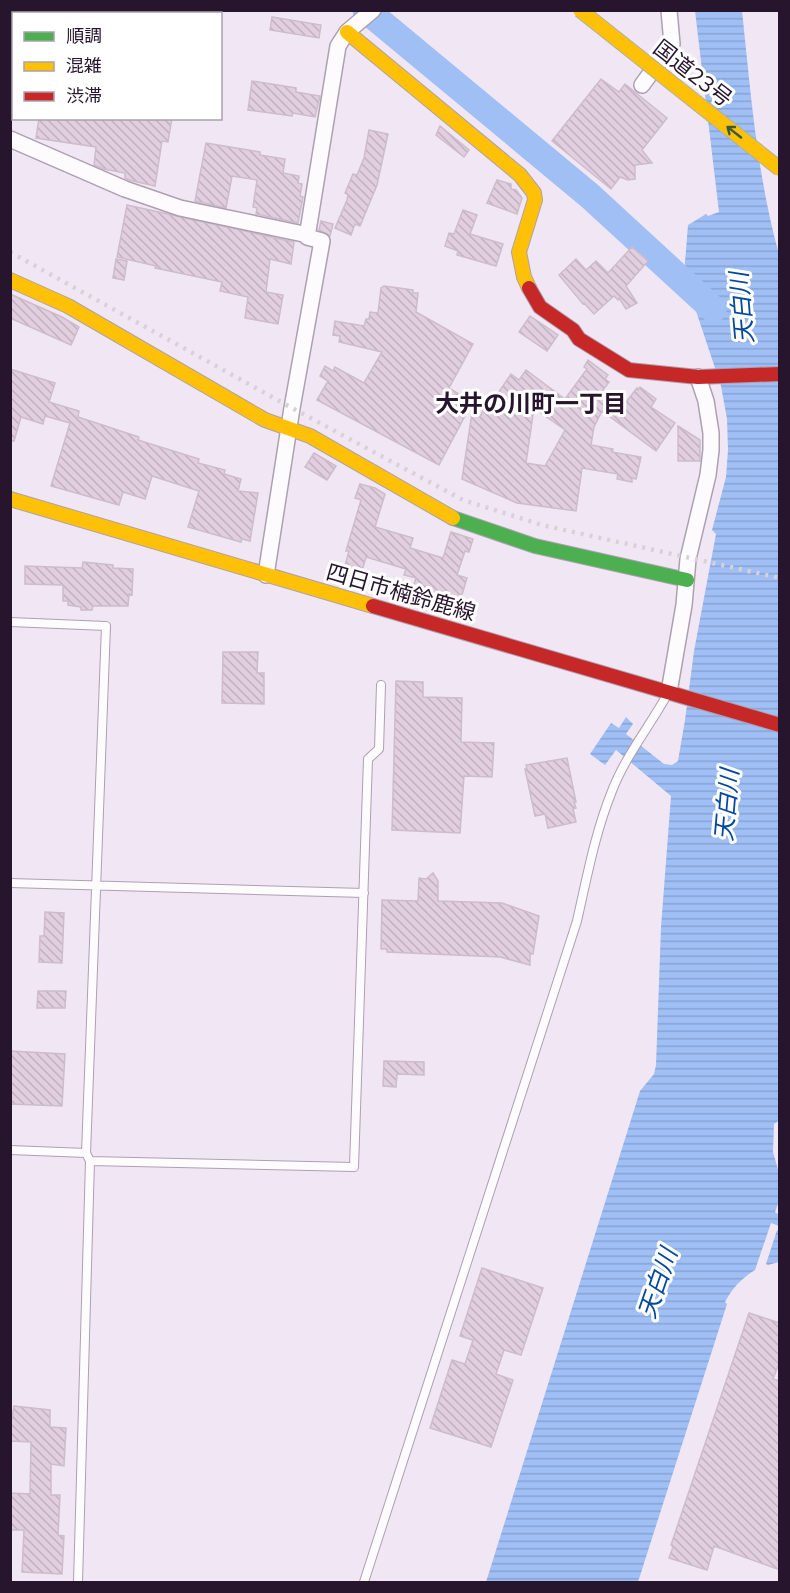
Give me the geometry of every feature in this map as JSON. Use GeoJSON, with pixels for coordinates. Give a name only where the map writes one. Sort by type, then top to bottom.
{"type":"FeatureCollection","features":[{"type":"Feature","properties":{"kind":"main road","name":"国道23号"},"geometry":{"type":"LineString","coordinates":[[580,10],[780,169]]}},
{"type":"Feature","properties":{"kind":"main road"},"geometry":{"type":"LineString","coordinates":[[352,28],[528,183],[535,200],[519,252],[524,277],[540,307],[573,330],[579,339],[617,364],[646,374],[698,377],[780,374]]}},
{"type":"Feature","properties":{"kind":"main road","name":"国道23号"},"geometry":{"type":"LineString","coordinates":[[654,46],[672,61]]}},
{"type":"Feature","properties":{"kind":"main road"},"geometry":{"type":"LineString","coordinates":[[10,280],[68,306],[265,420],[310,436],[456,520],[535,546],[687,580]]}},
{"type":"Feature","properties":{"kind":"main road","name":"四日市楠鈴鹿線"},"geometry":{"type":"LineString","coordinates":[[10,499],[780,724]]}},
{"type":"Feature","properties":{"kind":"street"},"geometry":{"type":"LineString","coordinates":[[308,235],[338,46],[352,28],[373,10]]}},
{"type":"Feature","properties":{"kind":"street"},"geometry":{"type":"LineString","coordinates":[[642,85],[672,45],[669,10]]}},
{"type":"Feature","properties":{"kind":"street"},"geometry":{"type":"LineString","coordinates":[[10,139],[125,189],[180,208],[308,235],[307,237],[322,241],[266,575]]}},
{"type":"Feature","properties":{"kind":"street"},"geometry":{"type":"LineString","coordinates":[[675,694],[688,559],[708,476],[711,450],[706,401],[698,377]]}},
{"type":"Feature","properties":{"kind":"lane"},"geometry":{"type":"LineString","coordinates":[[10,622],[106,626],[86,1153],[90,1161],[78,1582]]}},
{"type":"Feature","properties":{"kind":"lane"},"geometry":{"type":"LineString","coordinates":[[90,1161],[354,1167],[368,759],[379,749],[381,684]]}},
{"type":"Feature","properties":{"kind":"lane"},"geometry":{"type":"LineString","coordinates":[[364,1582],[577,921],[598,833],[612,792],[623,766],[675,694]]}},
{"type":"Feature","properties":{"kind":"lane"},"geometry":{"type":"LineString","coordinates":[[10,883],[364,892]]}},
{"type":"Feature","properties":{"kind":"lane"},"geometry":{"type":"LineString","coordinates":[[10,1150],[86,1153]]}},
{"type":"Feature","properties":{"kind":"water","name":"天白川"},"geometry":{"type":"Polygon","coordinates":[[[695,11],[742,11],[760,166],[780,258],[780,1120],[774,1124],[773,1152],[779,1173],[779,1201],[775,1212],[779,1215],[779,1226],[771,1223],[755,1270],[738,1284],[725,1302],[727,1304],[638,1582],[486,1582],[640,1091],[654,1074],[656,1065],[661,927],[671,796],[616,750],[605,765],[590,754],[611,723],[619,728],[626,717],[633,724],[626,734],[664,764],[672,765],[678,761],[694,651],[716,534],[712,530],[726,477],[727,419],[721,386],[684,275],[688,225],[706,214],[708,216],[719,212],[695,11]]]}},
{"type":"Feature","properties":{"kind":"water"},"geometry":{"type":"Polygon","coordinates":[[[777,1230],[779,1231],[779,1262],[768,1265],[766,1264],[777,1230]]]}},
{"type":"Feature","properties":{"kind":"building"},"geometry":{"type":"Polygon","coordinates":[[[272,17],[321,25],[319,38],[270,30],[272,17]]]}},
{"type":"Feature","properties":{"kind":"building"},"geometry":{"type":"Polygon","coordinates":[[[601,79],[619,92],[625,84],[667,118],[642,150],[652,163],[635,165],[635,179],[628,180],[620,177],[611,189],[552,141],[601,79]]]}},
{"type":"Feature","properties":{"kind":"building"},"geometry":{"type":"Polygon","coordinates":[[[252,81],[296,88],[296,92],[320,96],[315,117],[248,110],[252,81]]]}},
{"type":"Feature","properties":{"kind":"building"},"geometry":{"type":"Polygon","coordinates":[[[39,120],[172,120],[168,142],[162,141],[155,186],[129,180],[125,178],[125,173],[94,165],[96,147],[36,138],[39,120]]]}},
{"type":"Feature","properties":{"kind":"building"},"geometry":{"type":"Polygon","coordinates":[[[440,126],[469,150],[464,157],[436,135],[440,126]]]}},
{"type":"Feature","properties":{"kind":"building"},"geometry":{"type":"Polygon","coordinates":[[[369,130],[388,134],[377,185],[360,226],[355,224],[351,235],[335,228],[347,200],[348,195],[345,193],[353,174],[357,175],[364,158],[369,130]]]}},
{"type":"Feature","properties":{"kind":"building"},"geometry":{"type":"Polygon","coordinates":[[[206,143],[260,152],[260,155],[285,159],[283,173],[299,176],[298,183],[302,184],[300,196],[303,197],[298,223],[256,214],[257,208],[253,207],[257,180],[232,176],[226,208],[195,201],[206,143]]]}},
{"type":"Feature","properties":{"kind":"building"},"geometry":{"type":"Polygon","coordinates":[[[497,180],[511,184],[511,189],[516,190],[522,198],[517,214],[487,203],[497,180]]]}},
{"type":"Feature","properties":{"kind":"building"},"geometry":{"type":"Polygon","coordinates":[[[127,205],[294,242],[291,264],[270,259],[266,292],[283,295],[278,324],[245,318],[248,297],[220,291],[222,282],[155,268],[156,266],[117,257],[127,205]]]}},
{"type":"Feature","properties":{"kind":"building"},"geometry":{"type":"Polygon","coordinates":[[[463,210],[477,215],[470,234],[503,244],[496,266],[457,255],[458,251],[445,246],[449,233],[454,234],[463,210]]]}},
{"type":"Feature","properties":{"kind":"building"},"geometry":{"type":"Polygon","coordinates":[[[321,221],[333,224],[330,236],[319,230],[321,221]]]}},
{"type":"Feature","properties":{"kind":"building"},"geometry":{"type":"Polygon","coordinates":[[[632,247],[648,261],[626,286],[637,303],[626,309],[619,298],[618,300],[614,296],[594,314],[559,275],[576,259],[586,270],[596,261],[608,273],[632,247]]]}},
{"type":"Feature","properties":{"kind":"building"},"geometry":{"type":"Polygon","coordinates":[[[116,259],[127,261],[124,280],[113,278],[116,259]]]}},
{"type":"Feature","properties":{"kind":"building"},"geometry":{"type":"Polygon","coordinates":[[[384,286],[413,290],[413,293],[418,293],[416,312],[473,344],[449,388],[462,396],[454,410],[467,412],[439,465],[317,400],[328,381],[320,376],[325,366],[333,371],[335,367],[364,383],[382,352],[339,342],[340,336],[333,335],[335,321],[364,326],[366,319],[369,319],[370,312],[378,313],[381,288],[384,286]]]}},
{"type":"Feature","properties":{"kind":"building"},"geometry":{"type":"Polygon","coordinates":[[[10,294],[79,327],[71,345],[10,318],[10,294]]]}},
{"type":"Feature","properties":{"kind":"building"},"geometry":{"type":"Polygon","coordinates":[[[530,316],[558,335],[547,351],[519,332],[530,316]]]}},
{"type":"Feature","properties":{"kind":"building"},"geometry":{"type":"Polygon","coordinates":[[[588,360],[608,375],[605,379],[609,382],[603,390],[623,406],[640,387],[656,399],[651,407],[675,423],[656,451],[602,411],[594,427],[591,445],[613,449],[612,452],[641,457],[636,479],[632,478],[632,482],[617,479],[618,474],[582,468],[576,511],[517,503],[462,479],[472,413],[481,415],[488,400],[492,402],[511,374],[519,380],[526,370],[565,399],[587,369],[584,367],[588,360]],[[534,408],[526,463],[545,466],[565,430],[534,408]]]}},
{"type":"Feature","properties":{"kind":"building"},"geometry":{"type":"Polygon","coordinates":[[[10,369],[55,383],[49,402],[79,411],[78,417],[139,437],[138,440],[199,459],[198,463],[225,470],[224,474],[241,479],[238,491],[258,493],[250,541],[242,539],[241,542],[188,527],[199,491],[152,476],[145,499],[123,492],[119,505],[51,486],[70,423],[45,416],[43,424],[21,417],[14,441],[10,441],[10,369]]]}},
{"type":"Feature","properties":{"kind":"building"},"geometry":{"type":"Polygon","coordinates":[[[678,426],[700,440],[700,461],[678,461],[678,426]]]}},
{"type":"Feature","properties":{"kind":"building"},"geometry":{"type":"Polygon","coordinates":[[[314,453],[336,466],[327,480],[305,467],[314,453]]]}},
{"type":"Feature","properties":{"kind":"building"},"geometry":{"type":"Polygon","coordinates":[[[360,484],[375,488],[385,494],[375,527],[413,538],[410,548],[443,558],[451,532],[473,539],[469,552],[465,551],[457,575],[467,578],[458,608],[411,594],[416,578],[404,575],[406,569],[366,557],[360,578],[343,573],[349,551],[346,551],[361,500],[355,498],[360,484]]]}},
{"type":"Feature","properties":{"kind":"building"},"geometry":{"type":"Polygon","coordinates":[[[83,562],[133,569],[132,595],[129,594],[128,606],[93,606],[92,610],[81,610],[81,607],[68,605],[68,601],[63,601],[63,585],[25,584],[25,566],[82,568],[83,562]]]}},
{"type":"Feature","properties":{"kind":"building"},"geometry":{"type":"Polygon","coordinates":[[[223,652],[258,652],[257,673],[264,673],[264,704],[222,703],[223,652]]]}},
{"type":"Feature","properties":{"kind":"building"},"geometry":{"type":"Polygon","coordinates":[[[396,681],[423,682],[423,697],[462,698],[461,742],[494,743],[492,777],[464,776],[460,833],[392,830],[396,681]]]}},
{"type":"Feature","properties":{"kind":"building"},"geometry":{"type":"Polygon","coordinates":[[[567,758],[576,802],[574,802],[576,808],[573,809],[576,822],[548,828],[545,814],[535,816],[526,765],[567,758]]]}},
{"type":"Feature","properties":{"kind":"building"},"geometry":{"type":"Polygon","coordinates":[[[433,873],[438,881],[438,901],[502,903],[539,916],[533,954],[530,954],[530,965],[500,957],[387,952],[387,949],[381,949],[382,900],[418,901],[419,878],[426,879],[433,873]]]}},
{"type":"Feature","properties":{"kind":"building"},"geometry":{"type":"Polygon","coordinates":[[[45,912],[64,913],[62,963],[39,962],[40,936],[44,936],[45,912]]]}},
{"type":"Feature","properties":{"kind":"building"},"geometry":{"type":"Polygon","coordinates":[[[38,991],[66,991],[65,1008],[37,1008],[38,991]]]}},
{"type":"Feature","properties":{"kind":"building"},"geometry":{"type":"Polygon","coordinates":[[[10,1051],[65,1054],[62,1106],[10,1104],[10,1051]]]}},
{"type":"Feature","properties":{"kind":"building"},"geometry":{"type":"Polygon","coordinates":[[[384,1061],[424,1062],[424,1075],[397,1074],[396,1087],[383,1086],[384,1061]]]}},
{"type":"Feature","properties":{"kind":"building"},"geometry":{"type":"Polygon","coordinates":[[[482,1268],[543,1288],[521,1355],[504,1350],[496,1374],[513,1380],[491,1447],[430,1428],[452,1360],[465,1364],[473,1340],[460,1336],[482,1268]]]}},
{"type":"Feature","properties":{"kind":"building"},"geometry":{"type":"Polygon","coordinates":[[[749,1313],[780,1323],[780,1361],[773,1379],[780,1381],[780,1570],[714,1546],[707,1570],[669,1558],[673,1547],[671,1545],[749,1313]]]}},
{"type":"Feature","properties":{"kind":"building"},"geometry":{"type":"Polygon","coordinates":[[[14,1406],[50,1410],[50,1427],[66,1428],[64,1466],[51,1464],[51,1495],[60,1495],[58,1535],[64,1536],[62,1574],[22,1572],[24,1530],[10,1530],[10,1493],[30,1494],[31,1442],[10,1441],[10,1419],[12,1419],[14,1406]]]}},
{"type":"Feature","properties":{"kind":"waterway"},"geometry":{"type":"LineString","coordinates":[[366,10],[590,196],[713,309]]}},
{"type":"Feature","properties":{"kind":"railway"},"geometry":{"type":"LineString","coordinates":[[10,252],[463,500],[542,525],[780,578]]}},
{"type":"Feature","properties":{"kind":"traffic: fast"},"geometry":{"type":"LineString","coordinates":[[453,518],[535,546],[687,580]]}},
{"type":"Feature","properties":{"kind":"traffic: slow"},"geometry":{"type":"LineString","coordinates":[[580,10],[780,169]]}},
{"type":"Feature","properties":{"kind":"traffic: slow"},"geometry":{"type":"LineString","coordinates":[[347,32],[520,175],[534,193],[535,200],[519,252],[524,277],[529,288]]}},
{"type":"Feature","properties":{"kind":"traffic: slow"},"geometry":{"type":"LineString","coordinates":[[10,280],[68,306],[265,420],[310,436],[453,518]]}},
{"type":"Feature","properties":{"kind":"traffic: slow"},"geometry":{"type":"LineString","coordinates":[[10,499],[373,606]]}},
{"type":"Feature","properties":{"kind":"traffic: jam"},"geometry":{"type":"LineString","coordinates":[[529,288],[540,307],[573,330],[579,339],[629,370],[698,377],[780,374]]}},
{"type":"Feature","properties":{"kind":"traffic: jam"},"geometry":{"type":"LineString","coordinates":[[373,606],[780,725]]}},
{"type":"Feature","properties":{"kind":"district","name":"大井の川町一丁目"},"geometry":{"type":"Point","coordinates":[531,403]}}]}
